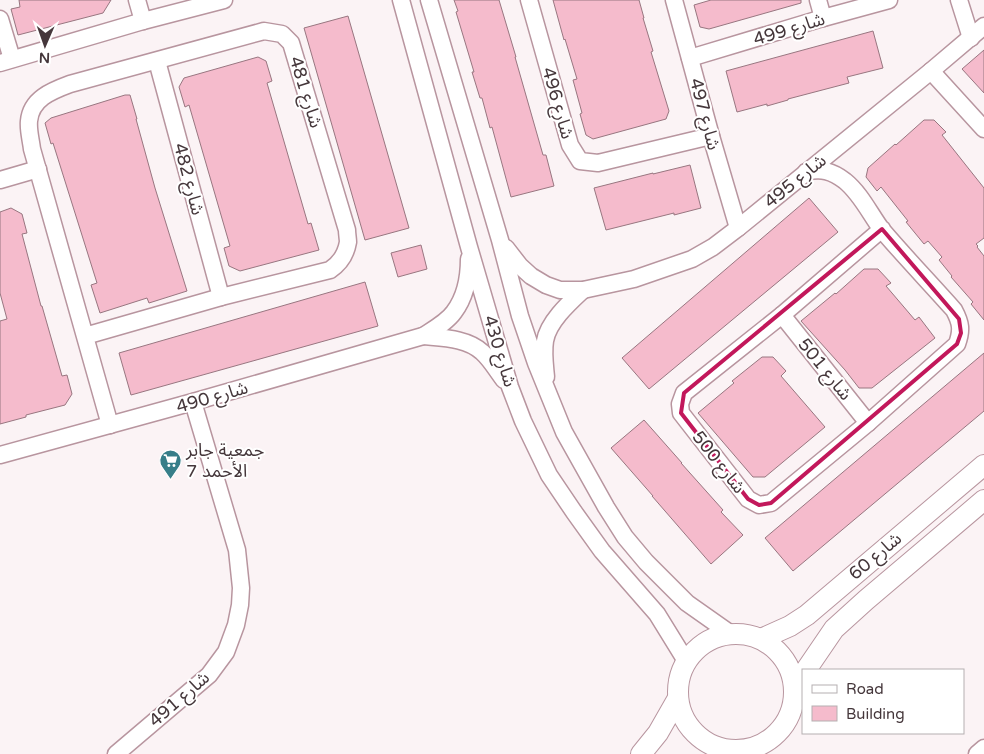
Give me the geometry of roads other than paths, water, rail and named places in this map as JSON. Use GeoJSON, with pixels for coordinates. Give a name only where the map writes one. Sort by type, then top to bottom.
{"type":"FeatureCollection","features":[{"type":"Feature","properties":{"kind":"main road","name":"شارع 60"},"geometry":{"type":"LineString","coordinates":[[761,639],[790,626],[806,614],[984,465]]}},
{"type":"Feature","properties":{"kind":"main road","name":"شارع 60"},"geometry":{"type":"LineString","coordinates":[[807,669],[834,629],[984,500]]}},
{"type":"Feature","properties":{"kind":"main road"},"geometry":{"type":"LineString","coordinates":[[731,634],[746,634],[761,639],[777,650],[799,685],[790,715],[782,728],[771,739],[757,746],[742,750],[726,749],[711,745],[698,736],[688,726],[681,712],[678,698],[679,679],[686,661],[698,647],[714,638],[731,634]]}},
{"type":"Feature","properties":{"kind":"main road"},"geometry":{"type":"LineString","coordinates":[[641,754],[658,733],[678,698]]}},
{"type":"Feature","properties":{"kind":"main road"},"geometry":{"type":"LineString","coordinates":[[693,754],[711,745]]}},
{"type":"Feature","properties":{"kind":"street"},"geometry":{"type":"LineString","coordinates":[[137,0],[143,21]]}},
{"type":"Feature","properties":{"kind":"street"},"geometry":{"type":"LineString","coordinates":[[0,19],[6,61],[143,21],[224,0]]}},
{"type":"Feature","properties":{"kind":"street","name":"شارع 430"},"geometry":{"type":"LineString","coordinates":[[401,0],[469,247],[510,387],[523,421],[549,475],[574,512],[602,551],[657,614],[686,661]]}},
{"type":"Feature","properties":{"kind":"street","name":"شارع 430"},"geometry":{"type":"LineString","coordinates":[[429,0],[500,240],[520,316],[546,390],[564,432],[625,537],[646,562],[687,603],[731,634]]}},
{"type":"Feature","properties":{"kind":"street","name":"شارع 496"},"geometry":{"type":"LineString","coordinates":[[530,0],[570,146],[580,161],[598,163],[711,136]]}},
{"type":"Feature","properties":{"kind":"street","name":"شارع 497"},"geometry":{"type":"LineString","coordinates":[[674,0],[738,228]]}},
{"type":"Feature","properties":{"kind":"street"},"geometry":{"type":"LineString","coordinates":[[818,0],[823,18]]}},
{"type":"Feature","properties":{"kind":"street","name":"شارع 499"},"geometry":{"type":"LineString","coordinates":[[690,58],[889,0]]}},
{"type":"Feature","properties":{"kind":"street"},"geometry":{"type":"LineString","coordinates":[[959,0],[971,38]]}},
{"type":"Feature","properties":{"kind":"street","name":"شارع 495"},"geometry":{"type":"LineString","coordinates":[[500,240],[520,266],[531,276],[546,285],[560,290],[583,290],[634,279],[692,259],[713,247],[738,228],[984,26]]}},
{"type":"Feature","properties":{"kind":"street","name":"شارع 481"},"geometry":{"type":"LineString","coordinates":[[84,336],[221,297],[330,270],[337,265],[343,256],[348,241],[347,230],[291,43],[282,34],[264,31],[70,84],[51,92],[33,106],[29,122],[32,149],[84,336],[110,425]]}},
{"type":"Feature","properties":{"kind":"street","name":"شارع 482"},"geometry":{"type":"LineString","coordinates":[[157,60],[221,297]]}},
{"type":"Feature","properties":{"kind":"street"},"geometry":{"type":"LineString","coordinates":[[931,71],[984,129]]}},
{"type":"Feature","properties":{"kind":"street"},"geometry":{"type":"LineString","coordinates":[[0,180],[38,169]]}},
{"type":"Feature","properties":{"kind":"street","name":"شارع 500"},"geometry":{"type":"LineString","coordinates":[[806,172],[821,170],[833,174],[845,181],[854,190],[882,229],[954,310],[959,319],[961,333],[956,344],[868,423],[771,502],[759,505],[748,499],[681,413],[680,404],[684,393],[782,316],[882,229]]}},
{"type":"Feature","properties":{"kind":"street","name":"شارع 490"},"geometry":{"type":"LineString","coordinates":[[0,455],[423,336],[441,324],[454,312],[464,296],[469,275],[469,247]]}},
{"type":"Feature","properties":{"kind":"street"},"geometry":{"type":"LineString","coordinates":[[546,390],[545,341],[550,328],[557,318],[583,290]]}},
{"type":"Feature","properties":{"kind":"street","name":"شارع 501"},"geometry":{"type":"LineString","coordinates":[[782,316],[868,423]]}},
{"type":"Feature","properties":{"kind":"street","name":"شارع 490"},"geometry":{"type":"LineString","coordinates":[[423,336],[451,338],[466,343],[482,352],[510,387]]}},
{"type":"Feature","properties":{"kind":"street","name":"شارع 491"},"geometry":{"type":"LineString","coordinates":[[116,754],[209,675],[226,652],[236,625],[240,605],[237,550],[193,402]]}},
{"type":"Feature","properties":{"kind":"street"},"geometry":{"type":"LineString","coordinates":[[977,754],[984,748]]}},
{"type":"Feature","properties":{"kind":"place","name":"جمعية جابر الأحمد 7"},"geometry":{"type":"Point","coordinates":[170,479]}}]}
